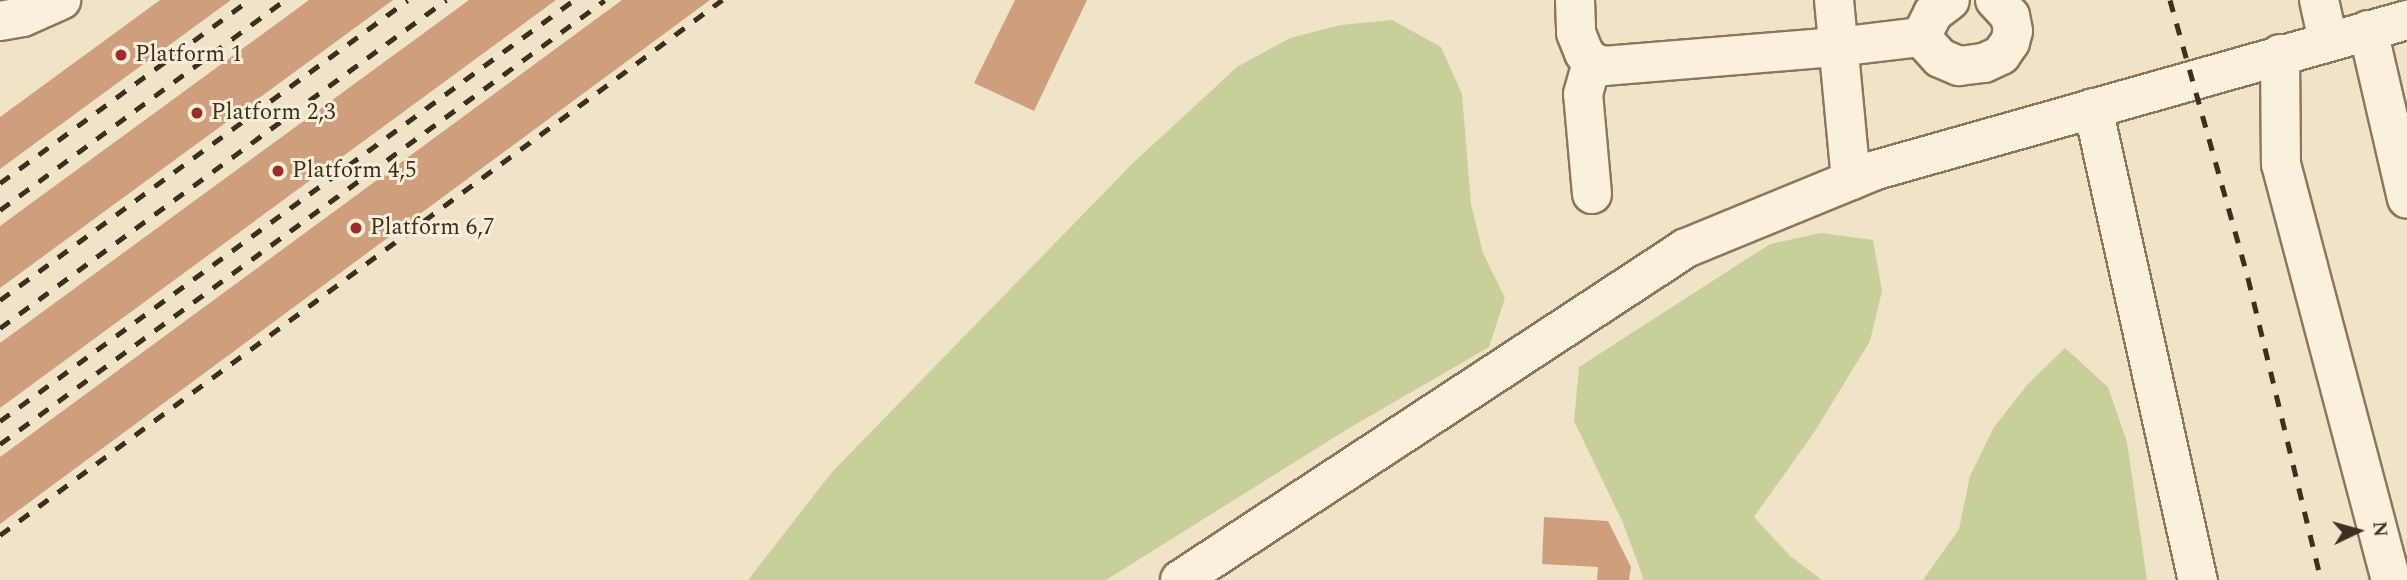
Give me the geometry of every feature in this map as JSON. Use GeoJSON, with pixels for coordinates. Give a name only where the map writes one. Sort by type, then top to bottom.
{"type":"FeatureCollection","features":[{"type":"Feature","properties":{"kind":"lane"},"geometry":{"type":"LineString","coordinates":[[0,21],[23,17],[61,0]]}},
{"type":"Feature","properties":{"kind":"lane"},"geometry":{"type":"LineString","coordinates":[[1575,0],[1576,33],[1584,53],[1592,62],[1604,66],[1838,47],[1921,37]]}},
{"type":"Feature","properties":{"kind":"lane"},"geometry":{"type":"LineString","coordinates":[[1833,0],[1851,180]]}},
{"type":"Feature","properties":{"kind":"lane"},"geometry":{"type":"LineString","coordinates":[[1921,37],[1933,13],[1950,0]]}},
{"type":"Feature","properties":{"kind":"lane"},"geometry":{"type":"LineString","coordinates":[[1921,37],[1940,58],[1959,66],[1984,63],[2001,55],[2010,42],[2013,31],[2010,16],[1995,0]]}},
{"type":"Feature","properties":{"kind":"lane"},"geometry":{"type":"LineString","coordinates":[[2319,0],[2328,41]]}},
{"type":"Feature","properties":{"kind":"lane"},"geometry":{"type":"LineString","coordinates":[[1180,580],[1686,248],[1876,170],[2407,20]]}},
{"type":"Feature","properties":{"kind":"lane"},"geometry":{"type":"LineString","coordinates":[[2368,30],[2407,199]]}},
{"type":"Feature","properties":{"kind":"lane"},"geometry":{"type":"LineString","coordinates":[[2280,54],[2281,164],[2391,580]]}},
{"type":"Feature","properties":{"kind":"lane"},"geometry":{"type":"LineString","coordinates":[[1592,62],[1583,94],[1592,194]]}},
{"type":"Feature","properties":{"kind":"lane"},"geometry":{"type":"LineString","coordinates":[[2093,108],[2198,580]]}},
{"type":"Feature","properties":{"kind":"green space"},"geometry":{"type":"Polygon","coordinates":[[[1392,20],[1441,47],[1462,94],[1471,204],[1483,253],[1505,298],[1489,347],[1346,430],[1106,580],[748,580],[832,472],[1133,163],[1237,67],[1290,38],[1341,25],[1392,20]]]}},
{"type":"Feature","properties":{"kind":"green space"},"geometry":{"type":"Polygon","coordinates":[[[1821,233],[1873,240],[1882,291],[1870,341],[1815,431],[1754,517],[1790,556],[1822,580],[1644,580],[1623,523],[1574,421],[1579,367],[1770,244],[1821,233]]]}},
{"type":"Feature","properties":{"kind":"green space"},"geometry":{"type":"Polygon","coordinates":[[[2065,348],[2108,387],[2127,442],[2147,580],[1923,580],[1959,529],[1970,476],[1994,427],[2028,384],[2065,348]]]}},
{"type":"Feature","properties":{"kind":"building","name":"Platform 1"},"geometry":{"type":"Polygon","coordinates":[[[160,0],[231,0],[0,169],[0,117],[160,0]]]}},
{"type":"Feature","properties":{"kind":"building","name":"Platform 2,3"},"geometry":{"type":"Polygon","coordinates":[[[309,0],[393,0],[0,288],[0,226],[309,0]]]}},
{"type":"Feature","properties":{"kind":"building","name":"Platform 4,5"},"geometry":{"type":"Polygon","coordinates":[[[469,0],[556,0],[0,408],[0,343],[469,0]]]}},
{"type":"Feature","properties":{"kind":"building","name":"Platform 6,7"},"geometry":{"type":"Polygon","coordinates":[[[622,0],[710,0],[0,524],[0,457],[622,0]]]}},
{"type":"Feature","properties":{"kind":"building"},"geometry":{"type":"Polygon","coordinates":[[[1015,0],[1087,0],[1034,111],[974,83],[1015,0]]]}},
{"type":"Feature","properties":{"kind":"building"},"geometry":{"type":"Polygon","coordinates":[[[1544,517],[1608,521],[1631,567],[1629,580],[1597,580],[1598,567],[1542,564],[1544,517]]]}},
{"type":"Feature","properties":{"kind":"railway"},"geometry":{"type":"LineString","coordinates":[[0,183],[249,0]]}},
{"type":"Feature","properties":{"kind":"railway"},"geometry":{"type":"LineString","coordinates":[[0,210],[285,0]]}},
{"type":"Feature","properties":{"kind":"railway"},"geometry":{"type":"LineString","coordinates":[[0,300],[408,0]]}},
{"type":"Feature","properties":{"kind":"railway"},"geometry":{"type":"LineString","coordinates":[[0,328],[446,0]]}},
{"type":"Feature","properties":{"kind":"railway"},"geometry":{"type":"LineString","coordinates":[[0,421],[574,0]]}},
{"type":"Feature","properties":{"kind":"railway"},"geometry":{"type":"LineString","coordinates":[[0,444],[605,0]]}},
{"type":"Feature","properties":{"kind":"railway"},"geometry":{"type":"LineString","coordinates":[[0,535],[722,0]]}},
{"type":"Feature","properties":{"kind":"railway"},"geometry":{"type":"LineString","coordinates":[[2170,0],[2248,278],[2321,580]]}},
{"type":"Feature","properties":{"kind":"place","name":"Platform 1"},"geometry":{"type":"Point","coordinates":[121,55]}},
{"type":"Feature","properties":{"kind":"place","name":"Platform 2,3"},"geometry":{"type":"Point","coordinates":[197,113]}},
{"type":"Feature","properties":{"kind":"place","name":"Platform 4,5"},"geometry":{"type":"Point","coordinates":[278,171]}},
{"type":"Feature","properties":{"kind":"place","name":"Platform 6,7"},"geometry":{"type":"Point","coordinates":[356,228]}}]}
